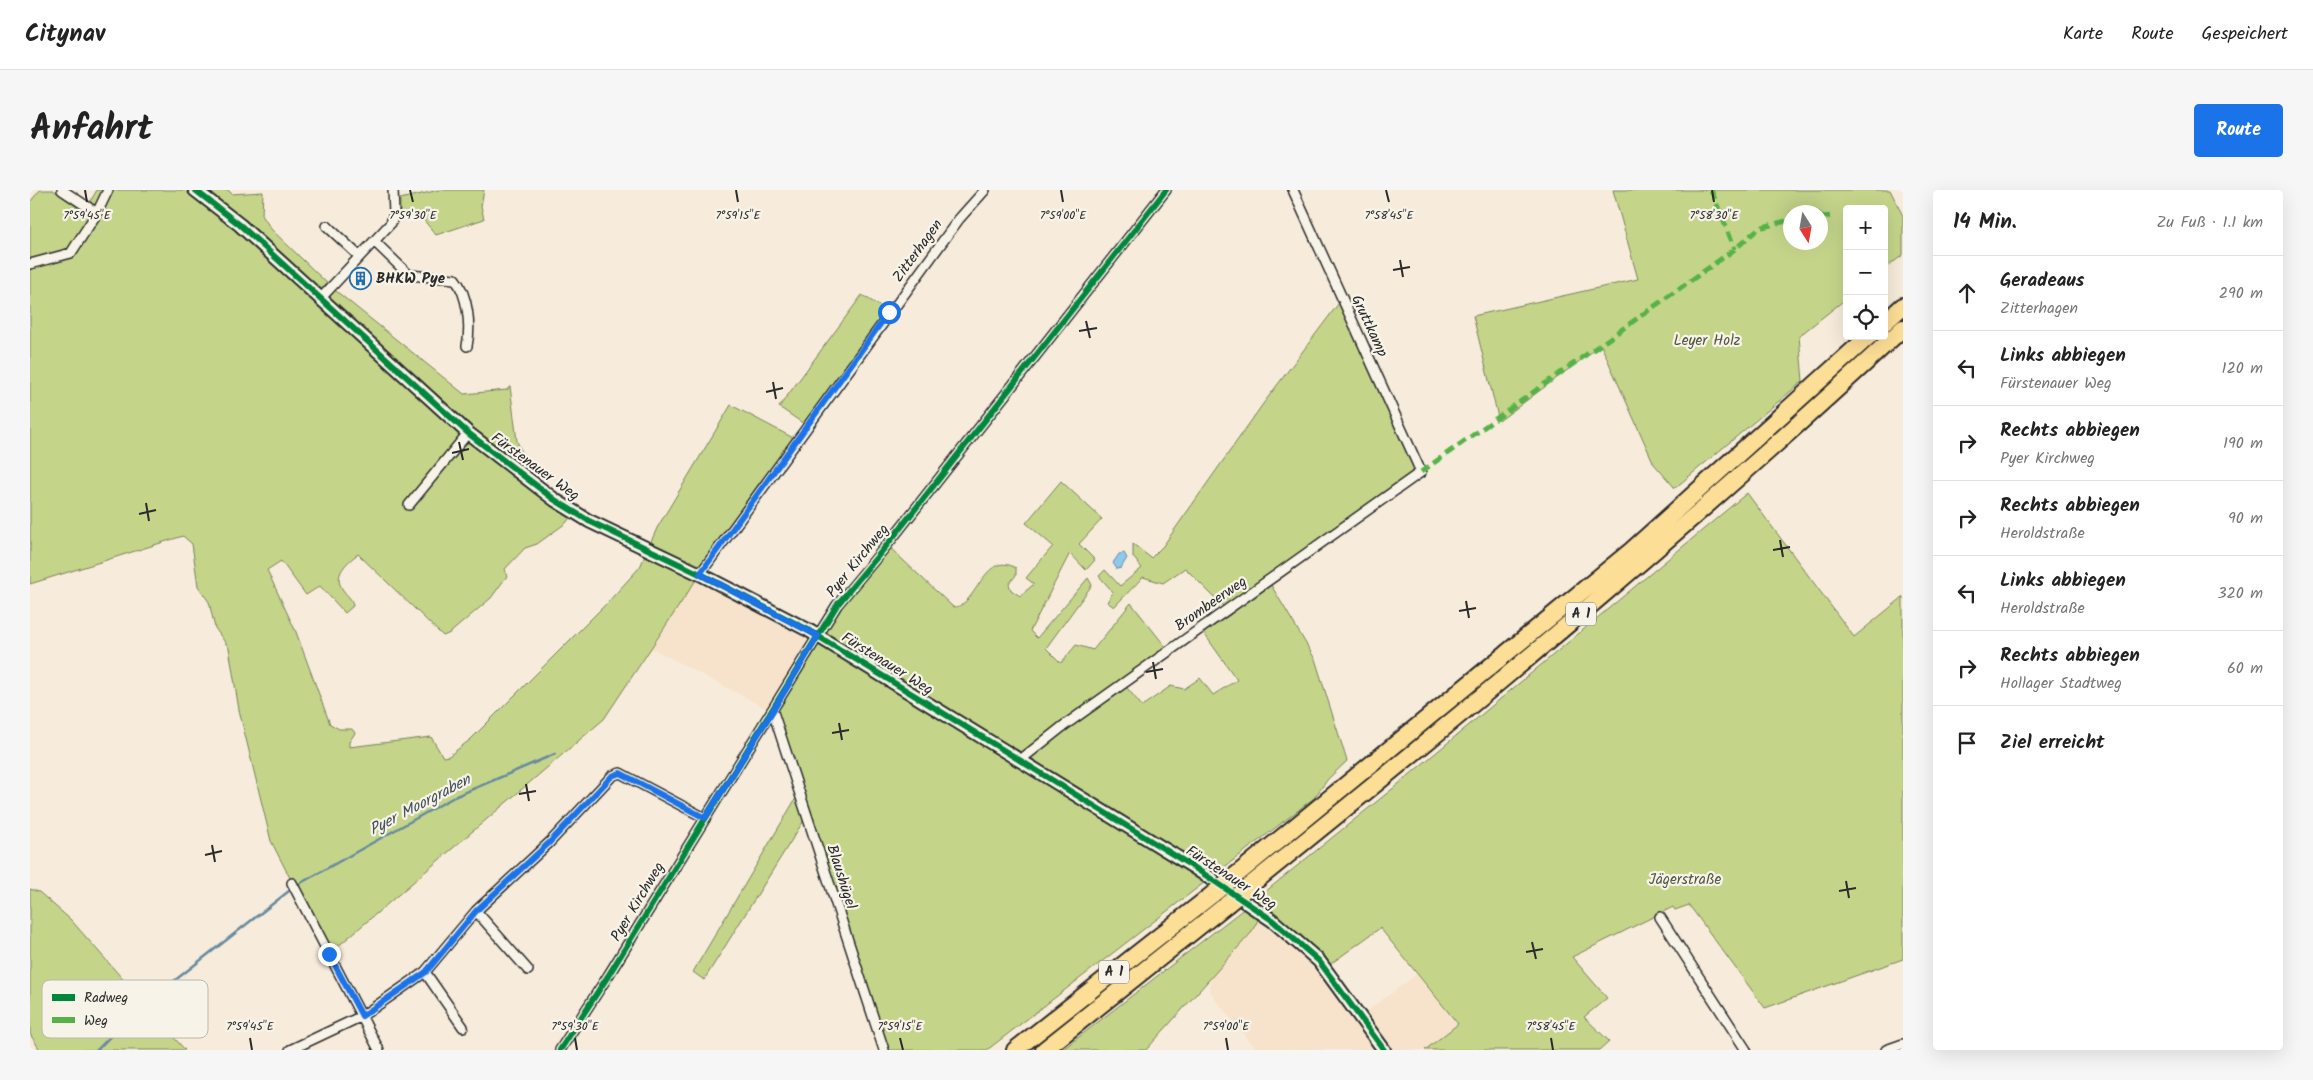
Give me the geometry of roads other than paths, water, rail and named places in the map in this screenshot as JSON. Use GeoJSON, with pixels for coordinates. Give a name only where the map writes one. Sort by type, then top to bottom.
{"type":"FeatureCollection","features":[{"type":"Feature","properties":{"kind":"highway"},"geometry":{"type":"LineString","coordinates":[[1888,319],[1903,306]]}},
{"type":"Feature","properties":{"kind":"highway","name":"A 1"},"geometry":{"type":"LineString","coordinates":[[1044,1050],[1561,631],[1839,388],[1903,328]]}},
{"type":"Feature","properties":{"kind":"highway","name":"A 1"},"geometry":{"type":"LineString","coordinates":[[1015,1050],[1213,894],[1631,551],[1865,340]]}},
{"type":"Feature","properties":{"kind":"street"},"geometry":{"type":"LineString","coordinates":[[62,190],[97,213]]}},
{"type":"Feature","properties":{"kind":"street"},"geometry":{"type":"LineString","coordinates":[[30,264],[72,253],[97,213],[108,190]]}},
{"type":"Feature","properties":{"kind":"street","name":"Fürstenauer Weg"},"geometry":{"type":"LineString","coordinates":[[195,190],[240,225],[468,433],[555,500],[619,536],[700,574],[818,636],[1195,868],[1272,920],[1319,961],[1384,1050]]}},
{"type":"Feature","properties":{"kind":"street"},"geometry":{"type":"LineString","coordinates":[[320,298],[390,223],[394,214],[393,190]]}},
{"type":"Feature","properties":{"kind":"street","name":"Zitterhagen"},"geometry":{"type":"LineString","coordinates":[[700,574],[959,218],[985,190]]}},
{"type":"Feature","properties":{"kind":"street","name":"Pyer Kirchweg"},"geometry":{"type":"LineString","coordinates":[[560,1050],[608,976],[837,605],[893,538],[1166,190]]}},
{"type":"Feature","properties":{"kind":"street","name":"Gruttkamp"},"geometry":{"type":"LineString","coordinates":[[1293,190],[1421,472]]}},
{"type":"Feature","properties":{"kind":"street"},"geometry":{"type":"LineString","coordinates":[[327,226],[359,256]]}},
{"type":"Feature","properties":{"kind":"street"},"geometry":{"type":"LineString","coordinates":[[374,241],[409,275],[454,280],[460,286],[470,330],[467,346]]}},
{"type":"Feature","properties":{"kind":"street","name":"Fürstenauer Weg"},"geometry":{"type":"LineString","coordinates":[[408,505],[468,433]]}},
{"type":"Feature","properties":{"kind":"street","name":"Brombeerweg"},"geometry":{"type":"LineString","coordinates":[[1019,761],[1062,727],[1421,472]]}},
{"type":"Feature","properties":{"kind":"street","name":"Blaushügel"},"geometry":{"type":"LineString","coordinates":[[772,712],[884,1050]]}},
{"type":"Feature","properties":{"kind":"street"},"geometry":{"type":"LineString","coordinates":[[290,1050],[362,1016],[426,972],[476,911],[550,842],[612,776],[620,773],[705,818]]}},
{"type":"Feature","properties":{"kind":"street"},"geometry":{"type":"LineString","coordinates":[[292,883],[379,1050]]}},
{"type":"Feature","properties":{"kind":"street"},"geometry":{"type":"LineString","coordinates":[[476,911],[528,970]]}},
{"type":"Feature","properties":{"kind":"street"},"geometry":{"type":"LineString","coordinates":[[1660,917],[1746,1050]]}},
{"type":"Feature","properties":{"kind":"street"},"geometry":{"type":"LineString","coordinates":[[426,972],[463,1027]]}},
{"type":"Feature","properties":{"kind":"street"},"geometry":{"type":"LineString","coordinates":[[1886,1050],[1903,1044]]}},
{"type":"Feature","properties":{"kind":"water"},"geometry":{"type":"Polygon","coordinates":[[[1124,553],[1127,558],[1121,568],[1117,569],[1113,563],[1119,554],[1124,553]]]}},
{"type":"Feature","properties":{"kind":"waterway","name":"Pyer Moorgraben"},"geometry":{"type":"LineString","coordinates":[[299,884],[454,797],[555,754]]}},
{"type":"Feature","properties":{"kind":"waterway","name":"Pyer Moorgraben"},"geometry":{"type":"LineString","coordinates":[[175,980],[289,891]]}},
{"type":"Feature","properties":{"kind":"waterway","name":"Pyer Moorgraben"},"geometry":{"type":"LineString","coordinates":[[97,1050],[109,1038]]}},
{"type":"Feature","properties":{"kind":"place","name":"BHKW Pye"},"geometry":{"type":"Point","coordinates":[360,279]}},
{"type":"Feature","properties":{"kind":"park label","name":"Leyer Holz"},"geometry":{"type":"Point","coordinates":[1707,341]}},
{"type":"Feature","properties":{"kind":"park label","name":"Jägerstraße"},"geometry":{"type":"Point","coordinates":[1685,880]}}]}
